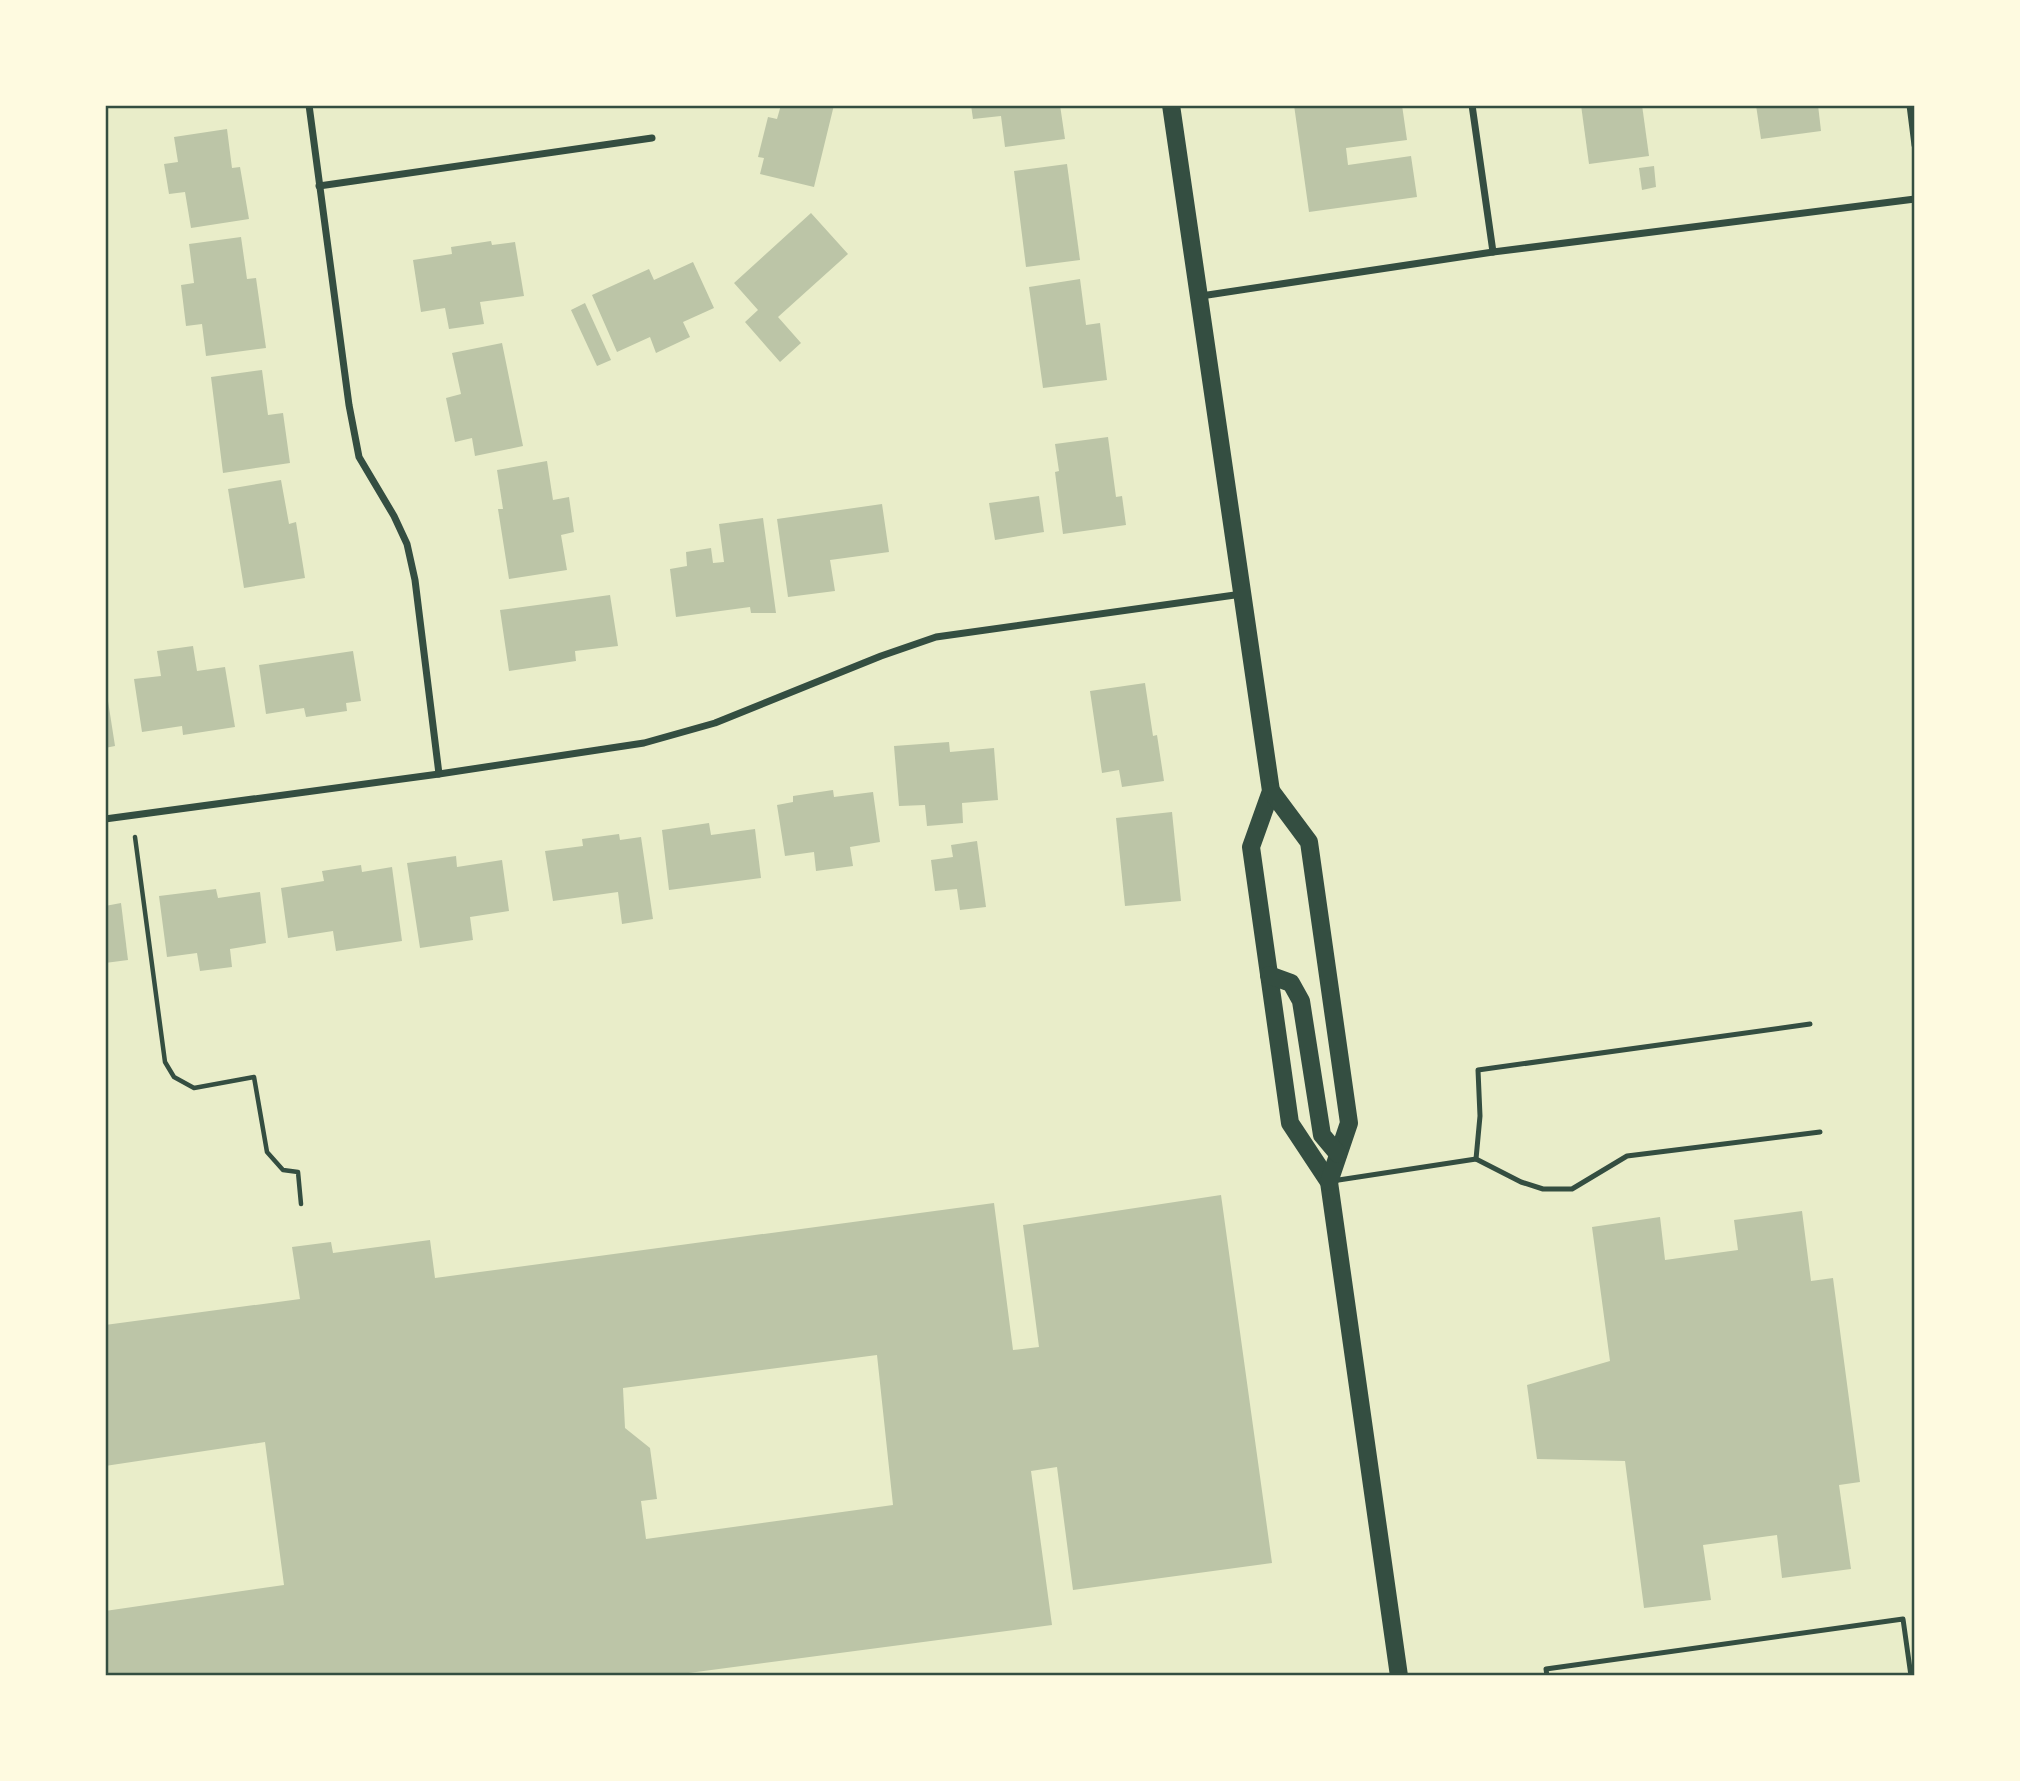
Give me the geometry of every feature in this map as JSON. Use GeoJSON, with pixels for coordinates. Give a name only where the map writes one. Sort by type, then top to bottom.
{"type":"FeatureCollection","features":[{"type":"Feature","properties":{"kind":"main road"},"geometry":{"type":"LineString","coordinates":[[1171,105],[1271,791],[1251,847],[1290,1123],[1329,1182],[1399,1676]]}},
{"type":"Feature","properties":{"kind":"main road"},"geometry":{"type":"LineString","coordinates":[[1271,791],[1309,842],[1349,1123],[1329,1182]]}},
{"type":"Feature","properties":{"kind":"main road"},"geometry":{"type":"LineString","coordinates":[[1269,975],[1291,984],[1301,1001],[1322,1135],[1338,1154]]}},
{"type":"Feature","properties":{"kind":"street"},"geometry":{"type":"LineString","coordinates":[[309,105],[349,405],[359,457],[394,516],[407,544],[415,580],[439,774]]}},
{"type":"Feature","properties":{"kind":"street"},"geometry":{"type":"LineString","coordinates":[[1472,105],[1493,252]]}},
{"type":"Feature","properties":{"kind":"street"},"geometry":{"type":"LineString","coordinates":[[1910,105],[1915,145]]}},
{"type":"Feature","properties":{"kind":"street"},"geometry":{"type":"LineString","coordinates":[[319,186],[652,138]]}},
{"type":"Feature","properties":{"kind":"street"},"geometry":{"type":"LineString","coordinates":[[1199,296],[1493,252],[1915,199]]}},
{"type":"Feature","properties":{"kind":"street"},"geometry":{"type":"LineString","coordinates":[[105,819],[548,759],[644,743],[715,723],[881,656],[936,637],[1242,594]]}},
{"type":"Feature","properties":{"kind":"lane"},"geometry":{"type":"LineString","coordinates":[[1476,1159],[1480,1116],[1478,1070],[1810,1024]]}},
{"type":"Feature","properties":{"kind":"lane"},"geometry":{"type":"LineString","coordinates":[[1329,1182],[1476,1159],[1521,1182],[1543,1189],[1572,1189],[1627,1156],[1820,1132]]}},
{"type":"Feature","properties":{"kind":"lane"},"geometry":{"type":"LineString","coordinates":[[1547,1676],[1546,1669],[1903,1619],[1912,1676]]}},
{"type":"Feature","properties":{"kind":"path"},"geometry":{"type":"LineString","coordinates":[[132,815],[165,1062],[174,1077],[194,1087],[254,1077],[267,1153],[284,1170],[298,1172],[301,1204]]}},
{"type":"Feature","properties":{"kind":"building"},"geometry":{"type":"Polygon","coordinates":[[[781,105],[834,105],[814,187],[760,174],[764,158],[758,157],[768,117],[777,119],[781,105]]]}},
{"type":"Feature","properties":{"kind":"building"},"geometry":{"type":"Polygon","coordinates":[[[971,105],[1060,105],[1065,139],[1005,147],[1001,116],[973,119],[971,105]]]}},
{"type":"Feature","properties":{"kind":"building"},"geometry":{"type":"Polygon","coordinates":[[[1294,105],[1402,105],[1407,140],[1346,148],[1348,165],[1411,156],[1417,197],[1309,212],[1294,105]]]}},
{"type":"Feature","properties":{"kind":"building"},"geometry":{"type":"Polygon","coordinates":[[[1581,105],[1642,105],[1649,156],[1589,164],[1581,105]]]}},
{"type":"Feature","properties":{"kind":"building"},"geometry":{"type":"Polygon","coordinates":[[[1756,105],[1818,105],[1821,131],[1761,139],[1756,105]]]}},
{"type":"Feature","properties":{"kind":"building"},"geometry":{"type":"Polygon","coordinates":[[[227,129],[232,168],[240,167],[249,219],[191,228],[185,192],[169,194],[164,164],[178,162],[174,137],[227,129]]]}},
{"type":"Feature","properties":{"kind":"building"},"geometry":{"type":"Polygon","coordinates":[[[1067,164],[1080,260],[1026,267],[1014,171],[1067,164]]]}},
{"type":"Feature","properties":{"kind":"building"},"geometry":{"type":"Polygon","coordinates":[[[1654,166],[1656,187],[1642,190],[1639,168],[1654,166]]]}},
{"type":"Feature","properties":{"kind":"building"},"geometry":{"type":"Polygon","coordinates":[[[811,213],[848,254],[778,317],[801,343],[780,362],[745,322],[758,310],[734,283],[811,213]]]}},
{"type":"Feature","properties":{"kind":"building"},"geometry":{"type":"Polygon","coordinates":[[[241,237],[247,279],[256,278],[266,348],[206,356],[202,324],[186,326],[181,285],[194,283],[189,244],[241,237]]]}},
{"type":"Feature","properties":{"kind":"building"},"geometry":{"type":"Polygon","coordinates":[[[491,241],[492,245],[515,242],[524,296],[480,302],[484,324],[449,329],[445,308],[421,312],[413,260],[452,254],[451,247],[491,241]]]}},
{"type":"Feature","properties":{"kind":"building"},"geometry":{"type":"Polygon","coordinates":[[[693,262],[714,308],[683,322],[690,337],[656,353],[650,337],[617,352],[592,295],[649,269],[654,280],[693,262]]]}},
{"type":"Feature","properties":{"kind":"building"},"geometry":{"type":"Polygon","coordinates":[[[1080,279],[1086,325],[1100,323],[1107,380],[1043,388],[1029,287],[1080,279]]]}},
{"type":"Feature","properties":{"kind":"building"},"geometry":{"type":"Polygon","coordinates":[[[585,303],[611,360],[597,366],[571,310],[585,303]]]}},
{"type":"Feature","properties":{"kind":"building"},"geometry":{"type":"Polygon","coordinates":[[[502,343],[523,446],[475,456],[472,438],[455,442],[446,398],[461,394],[452,353],[502,343]]]}},
{"type":"Feature","properties":{"kind":"building"},"geometry":{"type":"Polygon","coordinates":[[[262,370],[268,415],[283,413],[290,463],[223,473],[211,377],[262,370]]]}},
{"type":"Feature","properties":{"kind":"building"},"geometry":{"type":"Polygon","coordinates":[[[1108,437],[1116,497],[1122,496],[1126,525],[1063,534],[1055,472],[1059,471],[1055,444],[1108,437]]]}},
{"type":"Feature","properties":{"kind":"building"},"geometry":{"type":"Polygon","coordinates":[[[547,461],[553,500],[569,497],[574,532],[561,535],[567,570],[509,579],[498,509],[503,509],[497,470],[547,461]]]}},
{"type":"Feature","properties":{"kind":"building"},"geometry":{"type":"Polygon","coordinates":[[[281,480],[289,524],[296,522],[305,578],[244,588],[228,489],[281,480]]]}},
{"type":"Feature","properties":{"kind":"building"},"geometry":{"type":"Polygon","coordinates":[[[1039,496],[1044,532],[995,540],[989,503],[1039,496]]]}},
{"type":"Feature","properties":{"kind":"building"},"geometry":{"type":"Polygon","coordinates":[[[882,504],[889,552],[830,560],[835,591],[788,597],[777,519],[882,504]]]}},
{"type":"Feature","properties":{"kind":"building"},"geometry":{"type":"Polygon","coordinates":[[[763,518],[776,613],[751,613],[750,607],[676,617],[670,569],[687,566],[686,552],[711,548],[713,563],[724,562],[719,524],[763,518]]]}},
{"type":"Feature","properties":{"kind":"building"},"geometry":{"type":"Polygon","coordinates":[[[610,595],[618,646],[575,651],[576,661],[509,671],[500,610],[610,595]]]}},
{"type":"Feature","properties":{"kind":"building"},"geometry":{"type":"Polygon","coordinates":[[[193,646],[197,671],[225,667],[235,727],[183,735],[182,726],[142,732],[134,679],[161,676],[157,651],[193,646]]]}},
{"type":"Feature","properties":{"kind":"building"},"geometry":{"type":"Polygon","coordinates":[[[353,651],[361,701],[346,703],[347,711],[306,717],[304,708],[266,714],[259,665],[353,651]]]}},
{"type":"Feature","properties":{"kind":"building"},"geometry":{"type":"Polygon","coordinates":[[[1145,683],[1153,736],[1157,735],[1164,781],[1122,787],[1119,770],[1102,773],[1090,691],[1145,683]]]}},
{"type":"Feature","properties":{"kind":"building"},"geometry":{"type":"Polygon","coordinates":[[[108,701],[115,746],[105,748],[105,702],[108,701]]]}},
{"type":"Feature","properties":{"kind":"building"},"geometry":{"type":"Polygon","coordinates":[[[949,742],[950,752],[994,748],[998,800],[962,803],[963,823],[927,826],[925,805],[899,806],[894,746],[949,742]]]}},
{"type":"Feature","properties":{"kind":"building"},"geometry":{"type":"Polygon","coordinates":[[[833,790],[834,797],[873,792],[880,842],[850,847],[853,866],[816,871],[814,852],[785,856],[777,805],[793,802],[793,796],[833,790]]]}},
{"type":"Feature","properties":{"kind":"building"},"geometry":{"type":"Polygon","coordinates":[[[1172,812],[1181,901],[1125,906],[1116,818],[1172,812]]]}},
{"type":"Feature","properties":{"kind":"building"},"geometry":{"type":"Polygon","coordinates":[[[709,823],[711,835],[755,829],[761,878],[669,890],[662,830],[709,823]]]}},
{"type":"Feature","properties":{"kind":"building"},"geometry":{"type":"Polygon","coordinates":[[[619,834],[620,840],[641,837],[653,919],[622,924],[618,892],[553,901],[545,851],[583,846],[582,839],[619,834]]]}},
{"type":"Feature","properties":{"kind":"building"},"geometry":{"type":"Polygon","coordinates":[[[977,841],[986,907],[960,910],[957,889],[935,891],[931,860],[953,857],[951,845],[977,841]]]}},
{"type":"Feature","properties":{"kind":"building"},"geometry":{"type":"Polygon","coordinates":[[[456,856],[457,867],[502,860],[509,911],[470,917],[473,940],[420,948],[407,863],[456,856]]]}},
{"type":"Feature","properties":{"kind":"building"},"geometry":{"type":"Polygon","coordinates":[[[361,865],[362,872],[392,867],[402,941],[336,951],[333,931],[288,938],[281,888],[324,881],[322,871],[361,865]]]}},
{"type":"Feature","properties":{"kind":"building"},"geometry":{"type":"Polygon","coordinates":[[[216,889],[218,898],[260,892],[266,943],[230,949],[232,967],[200,971],[197,953],[167,957],[159,896],[216,889]]]}},
{"type":"Feature","properties":{"kind":"building"},"geometry":{"type":"Polygon","coordinates":[[[121,903],[128,960],[105,963],[105,906],[121,903]]]}},
{"type":"Feature","properties":{"kind":"building"},"geometry":{"type":"Polygon","coordinates":[[[1221,1195],[1272,1563],[1073,1590],[1057,1467],[1031,1471],[1052,1625],[666,1676],[105,1676],[105,1611],[284,1585],[265,1442],[105,1466],[105,1325],[300,1299],[292,1247],[331,1242],[333,1253],[430,1240],[435,1278],[994,1203],[1013,1350],[1039,1347],[1023,1225],[1221,1195]],[[877,1355],[623,1388],[625,1428],[650,1448],[657,1499],[641,1501],[646,1539],[893,1505],[877,1355]]]}},
{"type":"Feature","properties":{"kind":"building"},"geometry":{"type":"Polygon","coordinates":[[[1802,1211],[1811,1281],[1833,1278],[1860,1482],[1839,1485],[1851,1569],[1782,1578],[1777,1535],[1703,1545],[1711,1600],[1644,1608],[1625,1461],[1537,1459],[1527,1385],[1610,1361],[1592,1227],[1660,1217],[1665,1260],[1738,1250],[1734,1220],[1802,1211]]]}}]}
